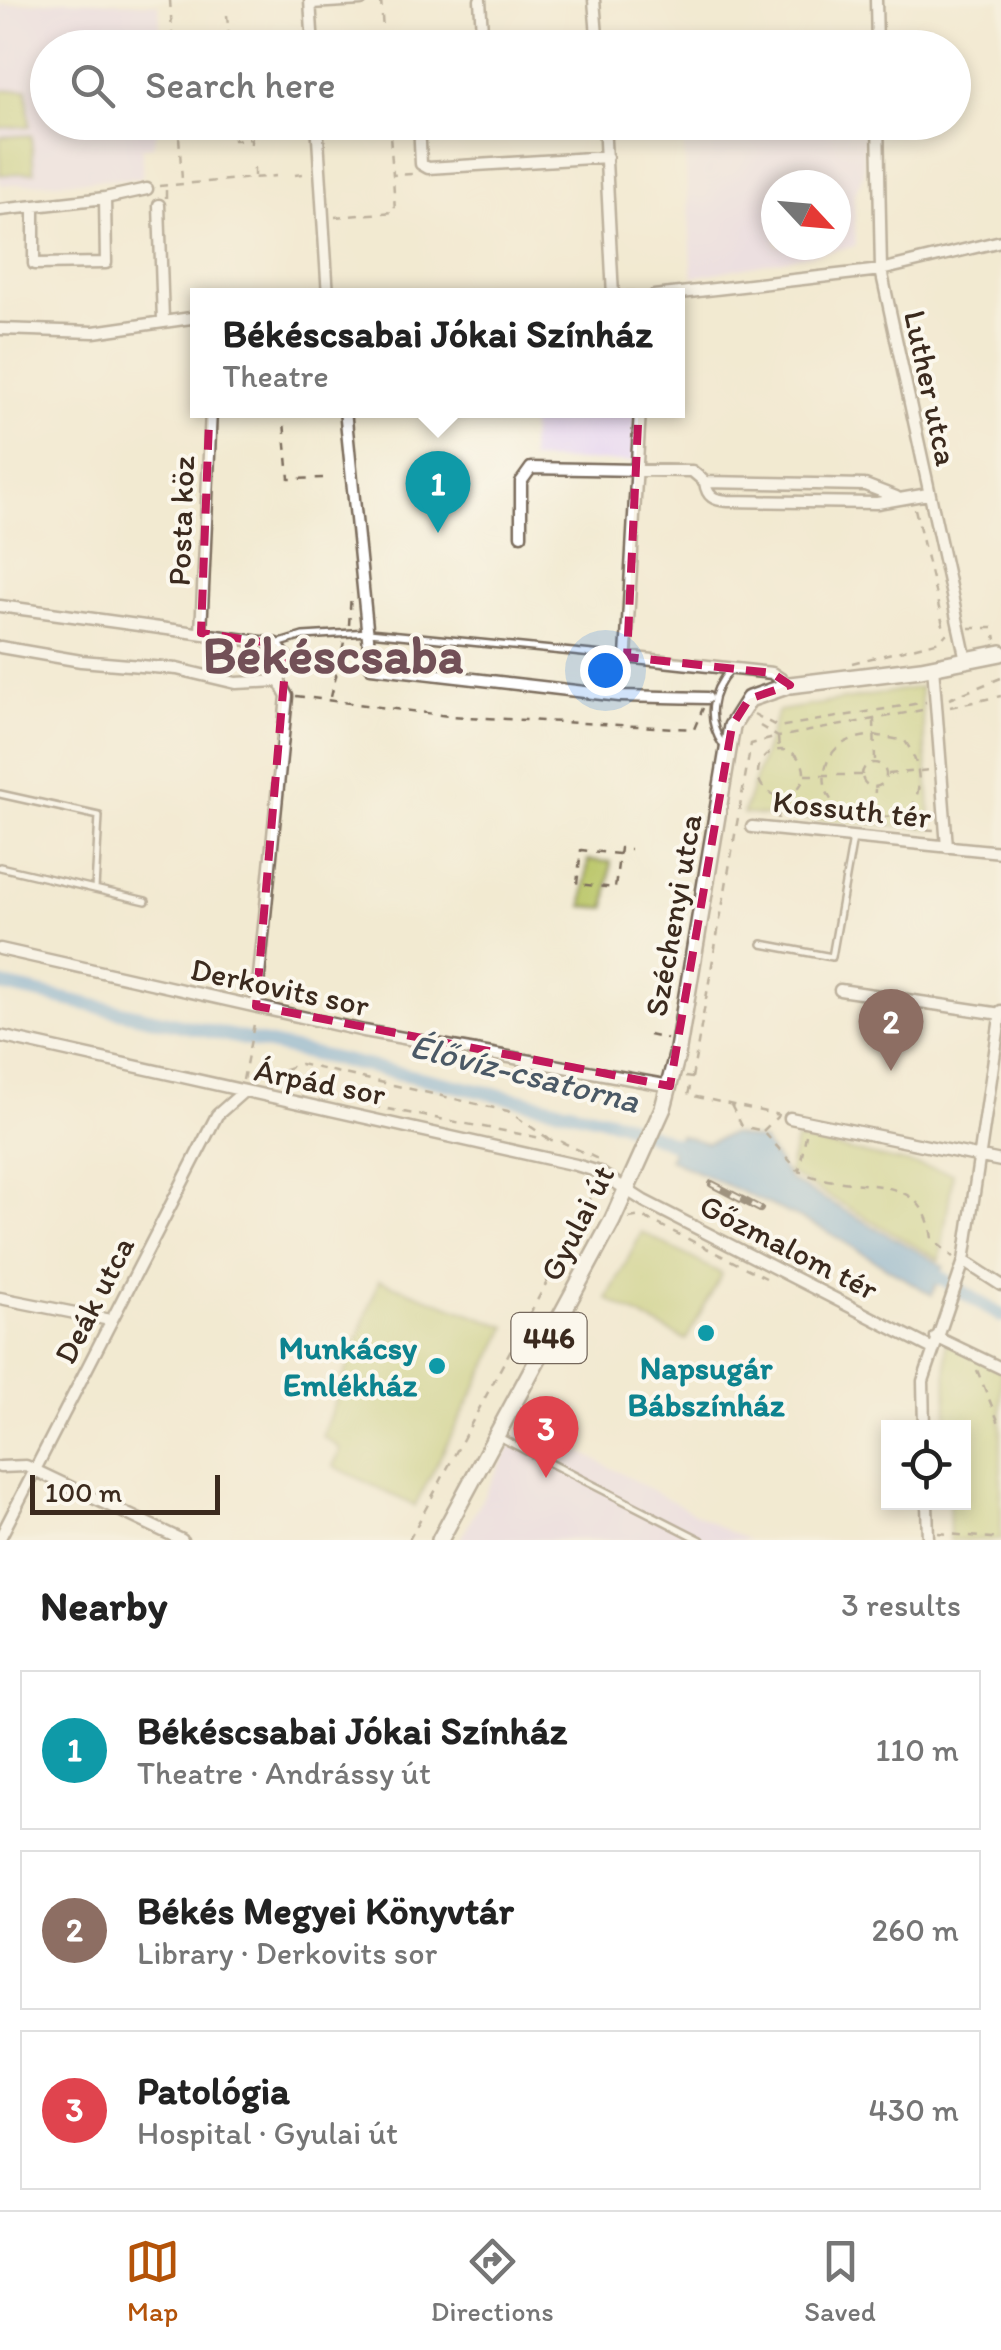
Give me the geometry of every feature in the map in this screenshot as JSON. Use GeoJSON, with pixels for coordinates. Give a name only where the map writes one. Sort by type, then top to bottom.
{"type":"FeatureCollection","features":[{"type":"Feature","properties":{"kind":"main road"},"geometry":{"type":"LineString","coordinates":[[740,706],[762,693],[790,686],[1000,653]]}},
{"type":"Feature","properties":{"kind":"main road","name":"446"},"geometry":{"type":"LineString","coordinates":[[728,753],[740,706]]}},
{"type":"Feature","properties":{"kind":"main road","name":"Széchenyi utca"},"geometry":{"type":"LineString","coordinates":[[671,1080],[728,753]]}},
{"type":"Feature","properties":{"kind":"main road","name":"Gyulai út"},"geometry":{"type":"LineString","coordinates":[[440,1540],[612,1220],[664,1108],[671,1080]]}},
{"type":"Feature","properties":{"kind":"street"},"geometry":{"type":"LineString","coordinates":[[312,30],[311,1],[361,0]]}},
{"type":"Feature","properties":{"kind":"street"},"geometry":{"type":"LineString","coordinates":[[480,0],[482,30]]}},
{"type":"Feature","properties":{"kind":"street"},"geometry":{"type":"LineString","coordinates":[[594,0],[596,30]]}},
{"type":"Feature","properties":{"kind":"street"},"geometry":{"type":"LineString","coordinates":[[876,0],[877,30]]}},
{"type":"Feature","properties":{"kind":"street"},"geometry":{"type":"LineString","coordinates":[[318,140],[328,288]]}},
{"type":"Feature","properties":{"kind":"street"},"geometry":{"type":"LineString","coordinates":[[420,140],[421,164],[428,168],[607,157]]}},
{"type":"Feature","properties":{"kind":"street"},"geometry":{"type":"LineString","coordinates":[[606,140],[613,288]]}},
{"type":"Feature","properties":{"kind":"street","name":"Luther utca"},"geometry":{"type":"LineString","coordinates":[[878,140],[881,270],[966,660]]}},
{"type":"Feature","properties":{"kind":"street"},"geometry":{"type":"LineString","coordinates":[[0,210],[34,209],[147,189]]}},
{"type":"Feature","properties":{"kind":"street"},"geometry":{"type":"LineString","coordinates":[[34,209],[34,264],[106,263],[104,198]]}},
{"type":"Feature","properties":{"kind":"street"},"geometry":{"type":"LineString","coordinates":[[159,205],[164,320]]}},
{"type":"Feature","properties":{"kind":"street"},"geometry":{"type":"LineString","coordinates":[[685,292],[881,270],[1001,241]]}},
{"type":"Feature","properties":{"kind":"street"},"geometry":{"type":"LineString","coordinates":[[0,329],[94,332],[190,318]]}},
{"type":"Feature","properties":{"kind":"street","name":"Posta köz"},"geometry":{"type":"LineString","coordinates":[[201,633],[211,418]]}},
{"type":"Feature","properties":{"kind":"street"},"geometry":{"type":"LineString","coordinates":[[346,418],[371,667],[620,696],[707,698]]}},
{"type":"Feature","properties":{"kind":"street"},"geometry":{"type":"LineString","coordinates":[[640,418],[626,657],[772,673],[790,686]]}},
{"type":"Feature","properties":{"kind":"street"},"geometry":{"type":"LineString","coordinates":[[521,535],[522,482],[530,468],[638,467],[692,471],[706,482],[865,484],[897,497]]}},
{"type":"Feature","properties":{"kind":"street"},"geometry":{"type":"LineString","coordinates":[[706,482],[706,492],[715,500],[877,503],[928,494]]}},
{"type":"Feature","properties":{"kind":"street"},"geometry":{"type":"LineString","coordinates":[[0,606],[276,644],[286,657],[279,682],[287,696],[258,1006]]}},
{"type":"Feature","properties":{"kind":"street"},"geometry":{"type":"LineString","coordinates":[[0,647],[81,661],[177,669],[236,683],[279,682]]}},
{"type":"Feature","properties":{"kind":"street","name":"Kossuth tér"},"geometry":{"type":"LineString","coordinates":[[933,666],[947,847]]}},
{"type":"Feature","properties":{"kind":"street","name":"Kossuth tér"},"geometry":{"type":"LineString","coordinates":[[752,827],[1001,852]]}},
{"type":"Feature","properties":{"kind":"street","name":"Derkovits sor"},"geometry":{"type":"LineString","coordinates":[[0,949],[364,1031],[671,1080]]}},
{"type":"Feature","properties":{"kind":"street"},"geometry":{"type":"LineString","coordinates":[[840,990],[1001,1013],[964,1261],[945,1307],[923,1381],[924,1420]]}},
{"type":"Feature","properties":{"kind":"street","name":"Árpád sor"},"geometry":{"type":"LineString","coordinates":[[0,1036],[396,1122],[599,1172],[626,1189]]}},
{"type":"Feature","properties":{"kind":"street","name":"Deák utca"},"geometry":{"type":"LineString","coordinates":[[0,1538],[217,1115],[243,1086]]}},
{"type":"Feature","properties":{"kind":"street"},"geometry":{"type":"LineString","coordinates":[[784,1117],[1001,1161]]}},
{"type":"Feature","properties":{"kind":"street","name":"Gőzmalom tér"},"geometry":{"type":"LineString","coordinates":[[626,1189],[933,1343],[1001,1368]]}},
{"type":"Feature","properties":{"kind":"street"},"geometry":{"type":"LineString","coordinates":[[964,1261],[1001,1284]]}},
{"type":"Feature","properties":{"kind":"street"},"geometry":{"type":"LineString","coordinates":[[0,1298],[110,1320]]}},
{"type":"Feature","properties":{"kind":"street"},"geometry":{"type":"LineString","coordinates":[[0,1467],[26,1466],[182,1540]]}},
{"type":"Feature","properties":{"kind":"street"},"geometry":{"type":"LineString","coordinates":[[927,1510],[928,1536]]}},
{"type":"Feature","properties":{"kind":"lane"},"geometry":{"type":"LineString","coordinates":[[276,644],[302,636],[369,632],[626,657]]}},
{"type":"Feature","properties":{"kind":"lane"},"geometry":{"type":"LineString","coordinates":[[728,753],[710,723],[717,685],[732,668]]}},
{"type":"Feature","properties":{"kind":"lane"},"geometry":{"type":"LineString","coordinates":[[0,794],[100,816],[94,889]]}},
{"type":"Feature","properties":{"kind":"lane"},"geometry":{"type":"LineString","coordinates":[[762,944],[832,957],[853,837]]}},
{"type":"Feature","properties":{"kind":"lane"},"geometry":{"type":"LineString","coordinates":[[0,867],[146,900]]}},
{"type":"Feature","properties":{"kind":"lane"},"geometry":{"type":"LineString","coordinates":[[496,1436],[701,1540]]}},
{"type":"Feature","properties":{"kind":"path"},"geometry":{"type":"LineString","coordinates":[[170,0],[173,30]]}},
{"type":"Feature","properties":{"kind":"path"},"geometry":{"type":"LineString","coordinates":[[381,0],[383,30]]}},
{"type":"Feature","properties":{"kind":"path"},"geometry":{"type":"LineString","coordinates":[[227,16],[228,30]]}},
{"type":"Feature","properties":{"kind":"path"},"geometry":{"type":"LineString","coordinates":[[179,140],[182,182]]}},
{"type":"Feature","properties":{"kind":"path"},"geometry":{"type":"LineString","coordinates":[[254,168],[254,178]]}},
{"type":"Feature","properties":{"kind":"path"},"geometry":{"type":"LineString","coordinates":[[295,174],[320,172]]}},
{"type":"Feature","properties":{"kind":"path"},"geometry":{"type":"LineString","coordinates":[[324,218],[396,212],[393,175]]}},
{"type":"Feature","properties":{"kind":"path"},"geometry":{"type":"LineString","coordinates":[[166,184],[276,176]]}},
{"type":"Feature","properties":{"kind":"path"},"geometry":{"type":"LineString","coordinates":[[285,418],[290,478],[322,478]]}},
{"type":"Feature","properties":{"kind":"path"},"geometry":{"type":"LineString","coordinates":[[912,496],[945,634]]}},
{"type":"Feature","properties":{"kind":"path"},"geometry":{"type":"LineString","coordinates":[[351,593],[349,632],[331,698],[449,716],[694,729],[707,698]]}},
{"type":"Feature","properties":{"kind":"path"},"geometry":{"type":"LineString","coordinates":[[854,661],[940,640],[945,634],[960,630],[994,628],[1000,653]]}},
{"type":"Feature","properties":{"kind":"path"},"geometry":{"type":"LineString","coordinates":[[740,706],[778,727],[954,698],[1001,678]]}},
{"type":"Feature","properties":{"kind":"path"},"geometry":{"type":"LineString","coordinates":[[950,707],[1001,696]]}},
{"type":"Feature","properties":{"kind":"path"},"geometry":{"type":"LineString","coordinates":[[911,704],[938,724]]}},
{"type":"Feature","properties":{"kind":"path"},"geometry":{"type":"LineString","coordinates":[[784,1117],[688,1095],[750,744],[921,711]]}},
{"type":"Feature","properties":{"kind":"path"},"geometry":{"type":"LineString","coordinates":[[874,720],[875,762],[886,774]]}},
{"type":"Feature","properties":{"kind":"path"},"geometry":{"type":"LineString","coordinates":[[760,726],[778,737],[780,750]]}},
{"type":"Feature","properties":{"kind":"path"},"geometry":{"type":"LineString","coordinates":[[874,734],[904,740],[915,755],[919,791],[914,806],[904,816],[848,813],[830,800],[824,775],[826,761],[838,746],[874,734]]}},
{"type":"Feature","properties":{"kind":"path"},"geometry":{"type":"LineString","coordinates":[[780,750],[797,758],[804,775],[797,789],[780,796],[766,790],[758,772],[763,759],[780,750]]}},
{"type":"Feature","properties":{"kind":"path"},"geometry":{"type":"LineString","coordinates":[[875,762],[867,765],[862,775],[864,782],[875,787]]}},
{"type":"Feature","properties":{"kind":"path"},"geometry":{"type":"LineString","coordinates":[[872,839],[875,787],[886,774],[941,768]]}},
{"type":"Feature","properties":{"kind":"path"},"geometry":{"type":"LineString","coordinates":[[746,772],[758,772]]}},
{"type":"Feature","properties":{"kind":"path"},"geometry":{"type":"LineString","coordinates":[[804,775],[862,775]]}},
{"type":"Feature","properties":{"kind":"path"},"geometry":{"type":"LineString","coordinates":[[777,829],[780,796]]}},
{"type":"Feature","properties":{"kind":"path"},"geometry":{"type":"LineString","coordinates":[[904,816],[909,843]]}},
{"type":"Feature","properties":{"kind":"path"},"geometry":{"type":"LineString","coordinates":[[619,854],[581,850],[577,884],[616,888],[620,848],[630,849]]}},
{"type":"Feature","properties":{"kind":"path"},"geometry":{"type":"LineString","coordinates":[[243,1086],[258,1006]]}},
{"type":"Feature","properties":{"kind":"path"},"geometry":{"type":"LineString","coordinates":[[649,1036],[679,1042]]}},
{"type":"Feature","properties":{"kind":"path"},"geometry":{"type":"LineString","coordinates":[[243,1086],[300,1064],[508,1110],[551,1140]]}},
{"type":"Feature","properties":{"kind":"path"},"geometry":{"type":"LineString","coordinates":[[671,1080],[692,1078]]}},
{"type":"Feature","properties":{"kind":"path"},"geometry":{"type":"LineString","coordinates":[[250,1081],[266,1085]]}},
{"type":"Feature","properties":{"kind":"path"},"geometry":{"type":"LineString","coordinates":[[360,1104],[551,1140],[605,1160],[587,1207],[409,1540]]}},
{"type":"Feature","properties":{"kind":"path"},"geometry":{"type":"LineString","coordinates":[[731,1104],[742,1126],[762,1131],[799,1171],[816,1180],[901,1190],[917,1200],[930,1219],[932,1238],[948,1254],[964,1261]]}},
{"type":"Feature","properties":{"kind":"path"},"geometry":{"type":"LineString","coordinates":[[762,1131],[784,1117]]}},
{"type":"Feature","properties":{"kind":"path"},"geometry":{"type":"LineString","coordinates":[[799,1171],[806,1152],[806,1123]]}},
{"type":"Feature","properties":{"kind":"path"},"geometry":{"type":"LineString","coordinates":[[587,1207],[612,1220],[642,1216],[778,1284]]}},
{"type":"Feature","properties":{"kind":"path"},"geometry":{"type":"LineString","coordinates":[[976,1369],[1001,1428]]}},
{"type":"Feature","properties":{"kind":"path"},"geometry":{"type":"LineString","coordinates":[[928,1536],[1001,1539]]}},
{"type":"Feature","properties":{"kind":"highlighted area"},"geometry":{"type":"Polygon","coordinates":[[[644,297],[627,657],[772,673],[790,685],[749,699],[732,726],[670,1086],[256,1006],[286,657],[276,644],[201,633],[213,316],[329,304],[644,297]]]}},
{"type":"Feature","properties":{"kind":"shaded area"},"geometry":{"type":"Polygon","coordinates":[[[66,0],[159,4],[160,30],[30,30],[30,140],[155,140],[153,146],[142,147],[142,178],[0,185],[0,5],[66,0]]]}},
{"type":"Feature","properties":{"kind":"shaded area"},"geometry":{"type":"Polygon","coordinates":[[[863,140],[864,172],[854,196],[856,246],[851,247],[851,170],[761,170],[761,260],[782,260],[693,277],[684,143],[863,140]]]}},
{"type":"Feature","properties":{"kind":"shaded area"},"geometry":{"type":"Polygon","coordinates":[[[531,418],[636,418],[633,462],[530,460],[531,418]]]}},
{"type":"Feature","properties":{"kind":"shaded area"},"geometry":{"type":"Polygon","coordinates":[[[524,1421],[733,1534],[750,1540],[460,1540],[524,1421]]]}},
{"type":"Feature","properties":{"kind":"green space"},"geometry":{"type":"Polygon","coordinates":[[[27,89],[30,126],[0,128],[0,91],[27,89]]]}},
{"type":"Feature","properties":{"kind":"green space"},"geometry":{"type":"Polygon","coordinates":[[[30,135],[34,172],[0,175],[0,137],[30,135]]]}},
{"type":"Feature","properties":{"kind":"green space"},"geometry":{"type":"Polygon","coordinates":[[[920,687],[932,829],[743,814],[778,711],[920,687]]]}},
{"type":"Feature","properties":{"kind":"green space"},"geometry":{"type":"Polygon","coordinates":[[[588,860],[611,862],[606,908],[583,906],[588,860]]]}},
{"type":"Feature","properties":{"kind":"green space"},"geometry":{"type":"Polygon","coordinates":[[[796,1139],[953,1173],[940,1260],[788,1173],[796,1139]]]}},
{"type":"Feature","properties":{"kind":"green space"},"geometry":{"type":"Polygon","coordinates":[[[642,1232],[722,1274],[686,1340],[607,1299],[642,1232]]]}},
{"type":"Feature","properties":{"kind":"green space"},"geometry":{"type":"Polygon","coordinates":[[[379,1280],[507,1327],[415,1506],[333,1466],[341,1449],[322,1436],[379,1280]]]}},
{"type":"Feature","properties":{"kind":"green space"},"geometry":{"type":"Polygon","coordinates":[[[946,1342],[1001,1371],[1001,1540],[950,1540],[949,1510],[971,1510],[971,1420],[947,1420],[946,1342]]]}},
{"type":"Feature","properties":{"kind":"water"},"geometry":{"type":"Polygon","coordinates":[[[731,1134],[763,1141],[790,1180],[944,1266],[932,1295],[821,1228],[669,1159],[679,1135],[707,1143],[731,1134]]]}},
{"type":"Feature","properties":{"kind":"waterway","name":"Élővíz-csatorna"},"geometry":{"type":"LineString","coordinates":[[0,985],[620,1122],[689,1150]]}},
{"type":"Feature","properties":{"kind":"waterway","name":"Élővíz-csatorna"},"geometry":{"type":"LineString","coordinates":[[927,1269],[1001,1316]]}},
{"type":"Feature","properties":{"kind":"railway"},"geometry":{"type":"LineString","coordinates":[[712,1184],[760,1209]]}},
{"type":"Feature","properties":{"kind":"place","name":"Békéscsabai Jókai Színház"},"geometry":{"type":"Point","coordinates":[438,533]}},
{"type":"Feature","properties":{"kind":"place","name":"Békés Megyei Könyvtár"},"geometry":{"type":"Point","coordinates":[891,1071]}},
{"type":"Feature","properties":{"kind":"place","name":"Napsugár Bábszínház"},"geometry":{"type":"Point","coordinates":[706,1333]}},
{"type":"Feature","properties":{"kind":"place","name":"Munkácsy Emlékház"},"geometry":{"type":"Point","coordinates":[437,1366]}},
{"type":"Feature","properties":{"kind":"place","name":"Patológia"},"geometry":{"type":"Point","coordinates":[546,1478]}},
{"type":"Feature","properties":{"kind":"district","name":"Békéscsaba"},"geometry":{"type":"Point","coordinates":[333,655]}}]}
